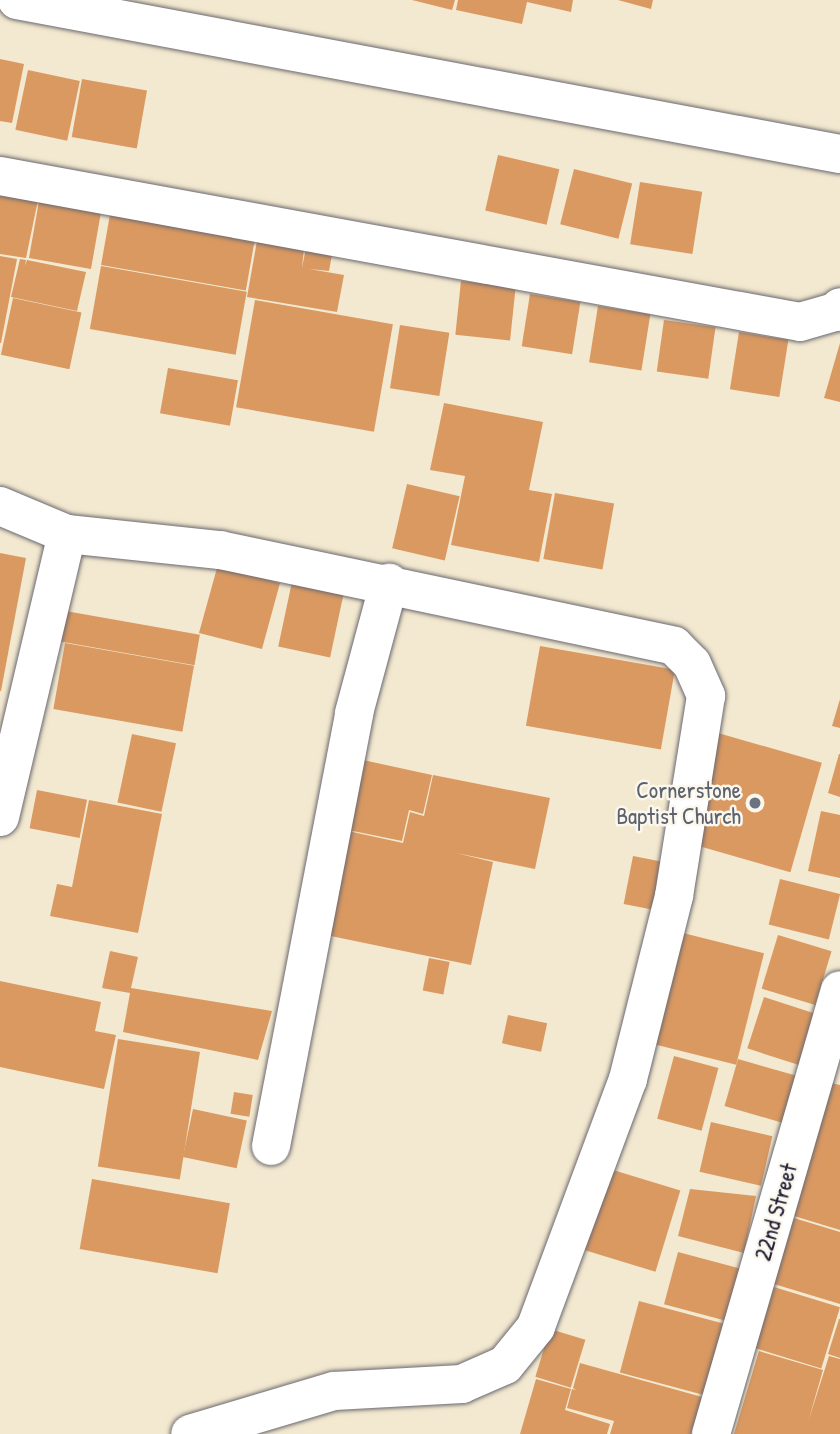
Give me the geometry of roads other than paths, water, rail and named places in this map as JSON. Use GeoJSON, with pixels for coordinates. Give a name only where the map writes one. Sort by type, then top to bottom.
{"type":"FeatureCollection","features":[{"type":"Feature","properties":{"kind":"street"},"geometry":{"type":"LineString","coordinates":[[17,0],[840,154]]}},
{"type":"Feature","properties":{"kind":"street"},"geometry":{"type":"LineString","coordinates":[[0,176],[800,322],[836,313],[840,307]]}},
{"type":"Feature","properties":{"kind":"street"},"geometry":{"type":"LineString","coordinates":[[0,506],[67,534],[220,550],[389,583],[674,646],[692,664],[706,696],[674,896],[628,1079],[536,1327],[505,1365],[462,1384],[334,1391],[190,1434]]}},
{"type":"Feature","properties":{"kind":"street"},"geometry":{"type":"LineString","coordinates":[[0,817],[9,761],[67,534]]}},
{"type":"Feature","properties":{"kind":"street"},"geometry":{"type":"LineString","coordinates":[[271,1146],[354,713],[389,583]]}},
{"type":"Feature","properties":{"kind":"street","name":"22nd Street"},"geometry":{"type":"LineString","coordinates":[[711,1434],[840,989]]}},
{"type":"Feature","properties":{"kind":"place","name":"Cornerstone Baptist Church"},"geometry":{"type":"Point","coordinates":[755,803]}}]}
